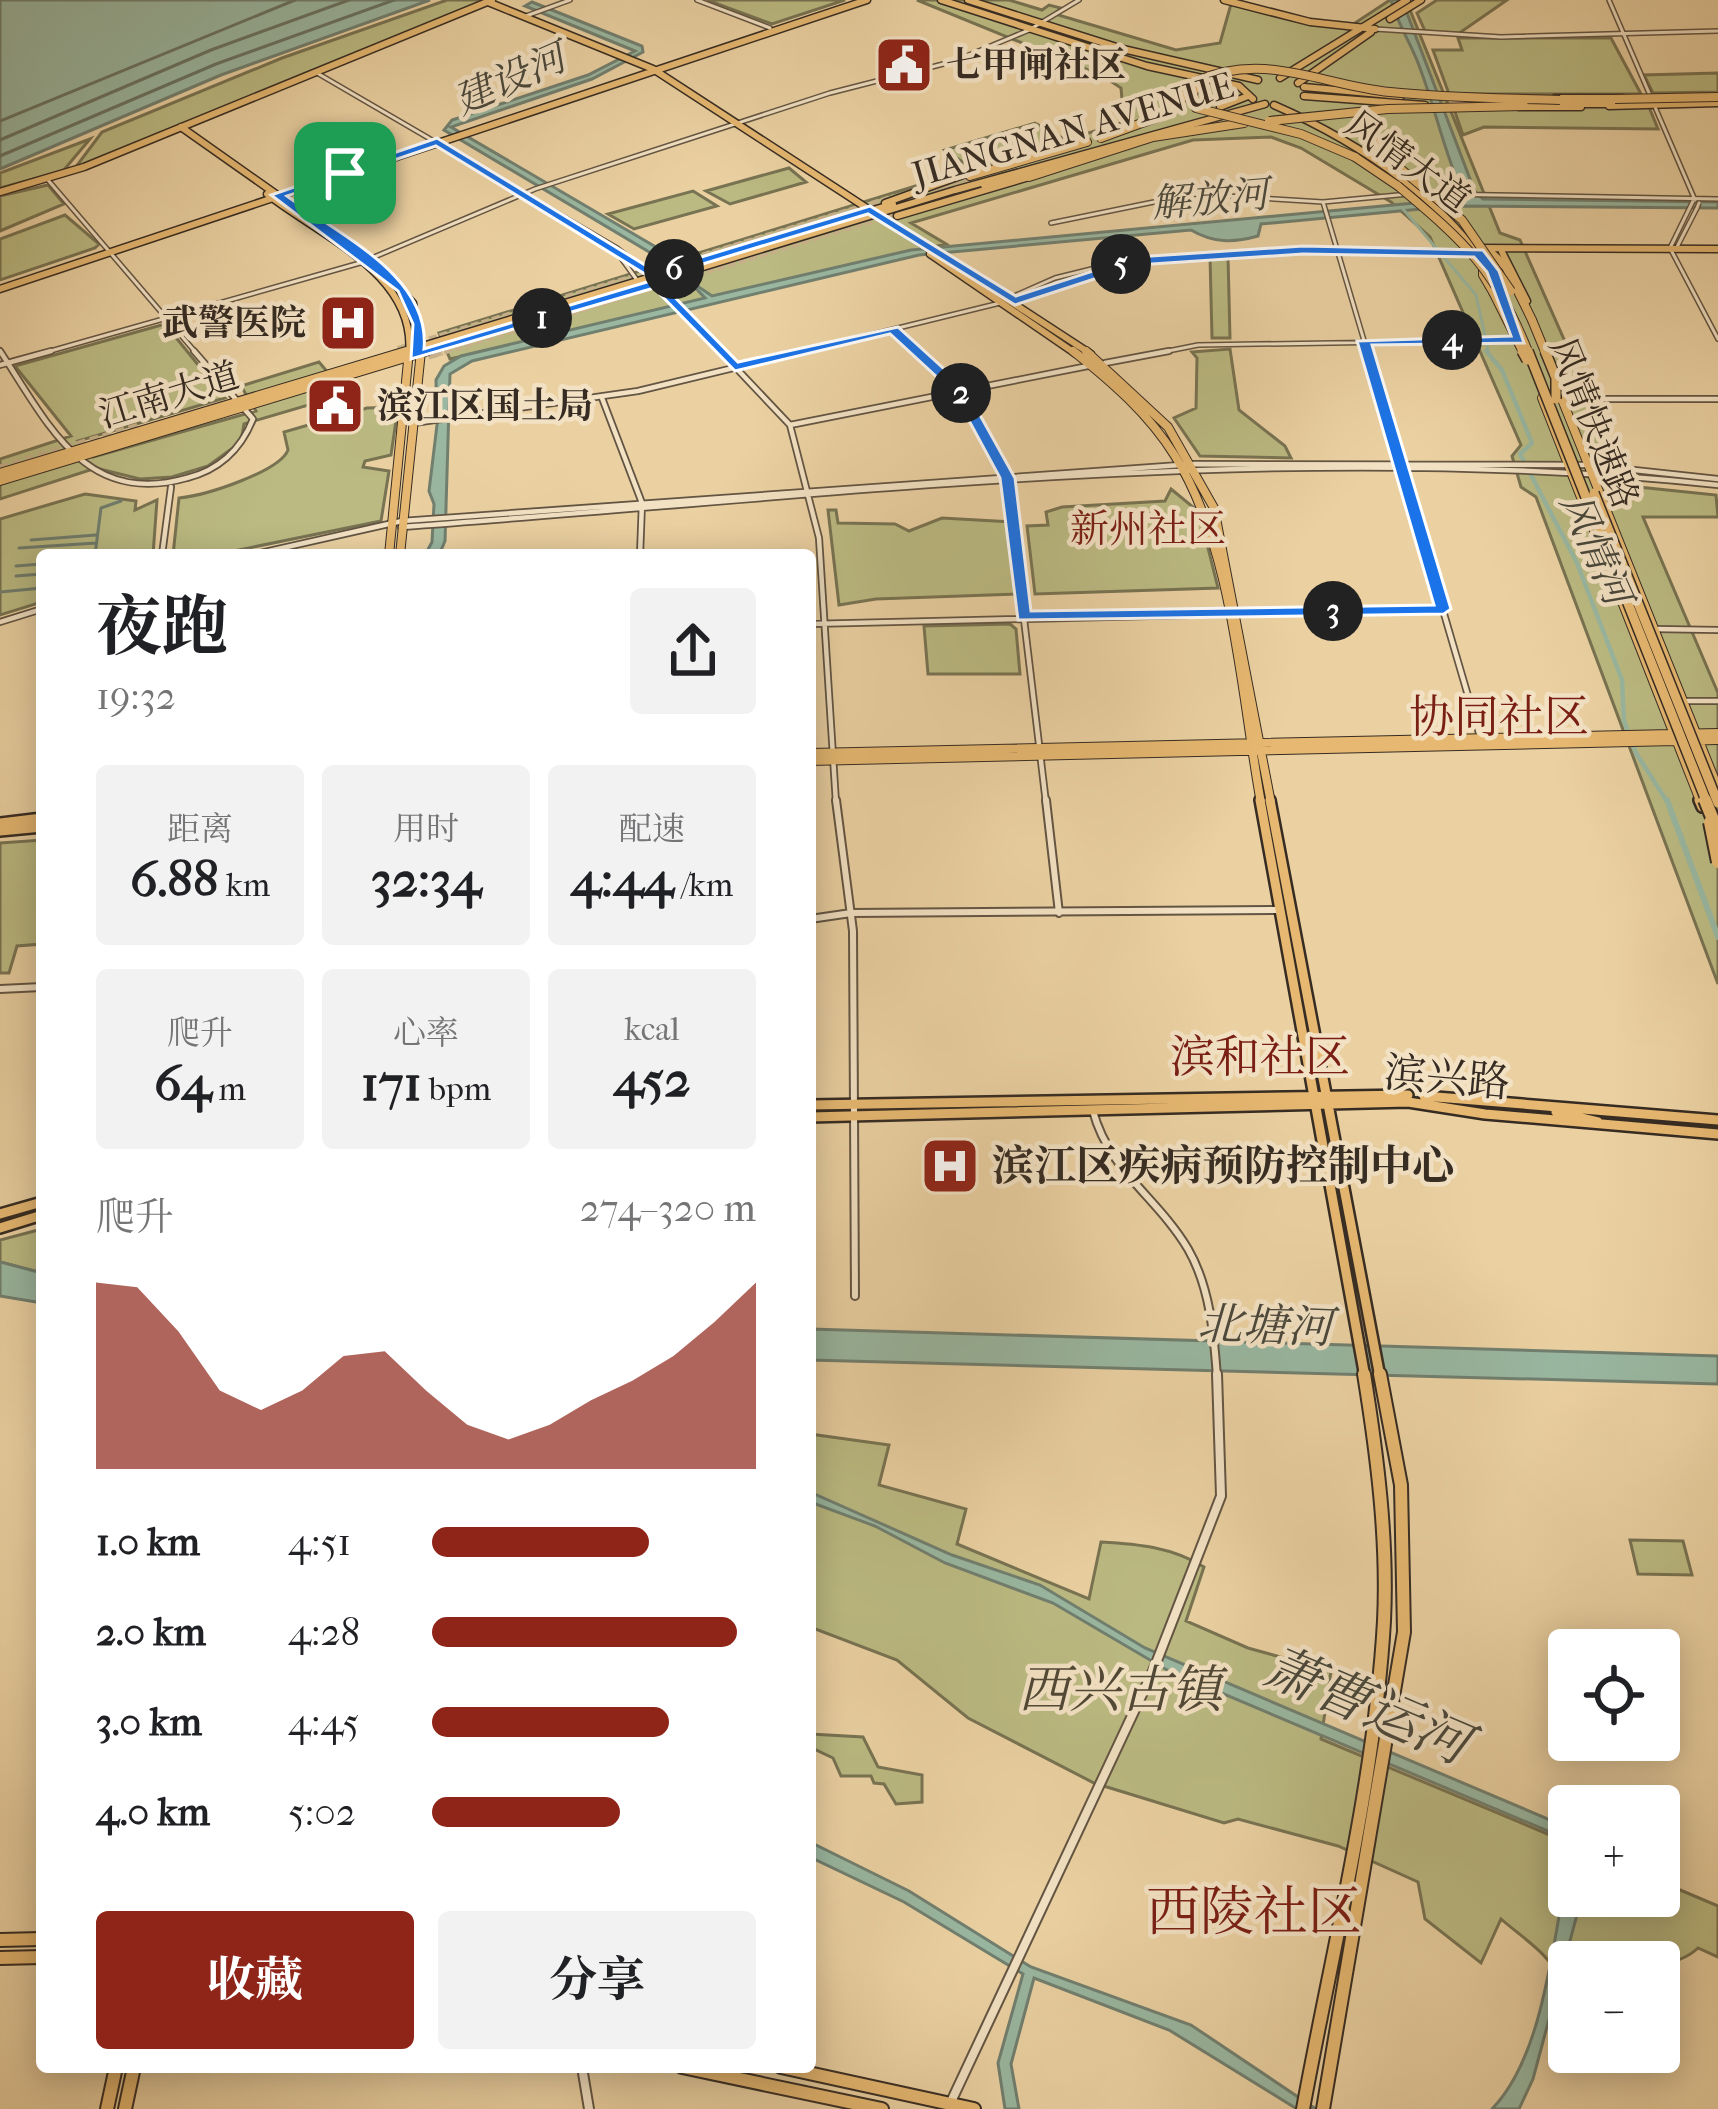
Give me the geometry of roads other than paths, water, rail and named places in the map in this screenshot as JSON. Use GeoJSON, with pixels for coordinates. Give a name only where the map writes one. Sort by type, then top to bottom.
{"type":"FeatureCollection","features":[{"type":"Feature","properties":{"kind":"highway"},"geometry":{"type":"LineString","coordinates":[[1101,138],[1169,113],[1197,81],[1225,67],[1268,65],[1373,91],[1561,101],[1718,99]]}},
{"type":"Feature","properties":{"kind":"highway","name":"风情快速路"},"geometry":{"type":"LineString","coordinates":[[1197,81],[1191,101],[1196,108],[1301,134],[1355,157],[1438,214],[1470,246],[1508,301],[1712,804]]}},
{"type":"Feature","properties":{"kind":"highway"},"geometry":{"type":"LineString","coordinates":[[972,176],[1189,130],[1368,110],[1532,106],[1561,101]]}},
{"type":"Feature","properties":{"kind":"highway","name":"风情快速路"},"geometry":{"type":"LineString","coordinates":[[1532,106],[1367,115],[1360,123],[1364,135],[1446,201],[1488,247],[1560,399],[1712,804],[1718,832]]}},
{"type":"Feature","properties":{"kind":"highway"},"geometry":{"type":"LineString","coordinates":[[1029,177],[1052,167],[1084,142]]}},
{"type":"Feature","properties":{"kind":"highway"},"geometry":{"type":"LineString","coordinates":[[1042,152],[1064,156]]}},
{"type":"Feature","properties":{"kind":"highway"},"geometry":{"type":"LineString","coordinates":[[1017,176],[1064,156]]}},
{"type":"Feature","properties":{"kind":"highway"},"geometry":{"type":"LineString","coordinates":[[985,185],[1052,167]]}},
{"type":"Feature","properties":{"kind":"highway"},"geometry":{"type":"LineString","coordinates":[[1482,252],[1483,275],[1518,349],[1538,374]]}},
{"type":"Feature","properties":{"kind":"highway"},"geometry":{"type":"LineString","coordinates":[[1482,252],[1507,267],[1556,378],[1560,399]]}},
{"type":"Feature","properties":{"kind":"highway"},"geometry":{"type":"LineString","coordinates":[[1712,804],[1718,862]]}},
{"type":"Feature","properties":{"kind":"main road"},"geometry":{"type":"LineString","coordinates":[[0,286],[855,0]]}},
{"type":"Feature","properties":{"kind":"main road"},"geometry":{"type":"LineString","coordinates":[[647,69],[867,0]]}},
{"type":"Feature","properties":{"kind":"main road","name":"风情大道"},"geometry":{"type":"LineString","coordinates":[[940,0],[1247,93],[1306,121],[1424,196]]}},
{"type":"Feature","properties":{"kind":"main road"},"geometry":{"type":"LineString","coordinates":[[968,0],[1173,63],[1258,80],[1280,78],[1301,85],[1426,101],[1718,99]]}},
{"type":"Feature","properties":{"kind":"main road"},"geometry":{"type":"LineString","coordinates":[[1227,0],[1368,29]]}},
{"type":"Feature","properties":{"kind":"main road"},"geometry":{"type":"LineString","coordinates":[[1393,14],[1407,0]]}},
{"type":"Feature","properties":{"kind":"main road"},"geometry":{"type":"LineString","coordinates":[[1280,78],[1421,0]]}},
{"type":"Feature","properties":{"kind":"main road"},"geometry":{"type":"LineString","coordinates":[[487,2],[625,59]]}},
{"type":"Feature","properties":{"kind":"main road"},"geometry":{"type":"LineString","coordinates":[[0,192],[48,180],[487,2],[533,17],[647,69],[1106,363],[1168,427],[1195,467],[1220,526],[1327,1094],[1372,1435],[1384,1621],[1365,1765],[1303,2109]]}},
{"type":"Feature","properties":{"kind":"main road"},"geometry":{"type":"LineString","coordinates":[[1301,85],[1368,29]]}},
{"type":"Feature","properties":{"kind":"main road"},"geometry":{"type":"LineString","coordinates":[[1132,136],[1247,93],[1258,80]]}},
{"type":"Feature","properties":{"kind":"main road"},"geometry":{"type":"LineString","coordinates":[[1301,85],[1301,98]]}},
{"type":"Feature","properties":{"kind":"main road","name":"风情大道"},"geometry":{"type":"LineString","coordinates":[[1301,98],[1296,109],[1442,210],[1509,279],[1718,788]]}},
{"type":"Feature","properties":{"kind":"main road","name":"JIANGNAN AVENUE"},"geometry":{"type":"LineString","coordinates":[[872,214],[1132,136],[1270,104],[1301,98],[1426,101]]}},
{"type":"Feature","properties":{"kind":"main road"},"geometry":{"type":"LineString","coordinates":[[178,128],[395,280],[413,303],[421,346]]}},
{"type":"Feature","properties":{"kind":"main road"},"geometry":{"type":"LineString","coordinates":[[410,355],[872,214],[1042,152],[1084,142]]}},
{"type":"Feature","properties":{"kind":"main road"},"geometry":{"type":"LineString","coordinates":[[872,214],[893,217],[1029,177]]}},
{"type":"Feature","properties":{"kind":"main road"},"geometry":{"type":"LineString","coordinates":[[1482,252],[1674,250]]}},
{"type":"Feature","properties":{"kind":"main road"},"geometry":{"type":"LineString","coordinates":[[1482,252],[1718,250]]}},
{"type":"Feature","properties":{"kind":"main road","name":"风情大道"},"geometry":{"type":"LineString","coordinates":[[1482,252],[1718,848]]}},
{"type":"Feature","properties":{"kind":"main road"},"geometry":{"type":"LineString","coordinates":[[1502,252],[1563,385],[1560,399]]}},
{"type":"Feature","properties":{"kind":"main road"},"geometry":{"type":"LineString","coordinates":[[364,261],[391,287],[408,314],[410,424],[400,549]]}},
{"type":"Feature","properties":{"kind":"main road"},"geometry":{"type":"LineString","coordinates":[[390,549],[410,355],[421,346],[638,280],[655,279]]}},
{"type":"Feature","properties":{"kind":"main road"},"geometry":{"type":"LineString","coordinates":[[1008,300],[1094,365],[1143,410],[1206,512],[1312,1094],[1400,1485],[1404,1632],[1323,2109]]}},
{"type":"Feature","properties":{"kind":"main road","name":"江南大道"},"geometry":{"type":"LineString","coordinates":[[240,405],[410,355]]}},
{"type":"Feature","properties":{"kind":"main road"},"geometry":{"type":"LineString","coordinates":[[0,477],[240,405]]}},
{"type":"Feature","properties":{"kind":"main road"},"geometry":{"type":"LineString","coordinates":[[816,757],[1718,737]]}},
{"type":"Feature","properties":{"kind":"main road"},"geometry":{"type":"LineString","coordinates":[[0,827],[36,823]]}},
{"type":"Feature","properties":{"kind":"main road","name":"滨兴路"},"geometry":{"type":"LineString","coordinates":[[816,1116],[853,1110],[1327,1094],[1463,1098],[1718,1120]]}},
{"type":"Feature","properties":{"kind":"main road","name":"滨兴路"},"geometry":{"type":"LineString","coordinates":[[816,1106],[1094,1111],[1404,1101],[1461,1105],[1485,1114],[1718,1134]]}},
{"type":"Feature","properties":{"kind":"main road"},"geometry":{"type":"LineString","coordinates":[[0,1214],[36,1204]]}},
{"type":"Feature","properties":{"kind":"main road"},"geometry":{"type":"LineString","coordinates":[[0,1228],[36,1218]]}},
{"type":"Feature","properties":{"kind":"main road"},"geometry":{"type":"LineString","coordinates":[[0,1940],[36,1939]]}},
{"type":"Feature","properties":{"kind":"main road"},"geometry":{"type":"LineString","coordinates":[[0,1958],[36,1957]]}},
{"type":"Feature","properties":{"kind":"main road"},"geometry":{"type":"LineString","coordinates":[[106,2109],[115,2073]]}},
{"type":"Feature","properties":{"kind":"main road"},"geometry":{"type":"LineString","coordinates":[[125,2109],[133,2073]]}},
{"type":"Feature","properties":{"kind":"main road"},"geometry":{"type":"LineString","coordinates":[[711,2073],[882,2109]]}},
{"type":"Feature","properties":{"kind":"main road"},"geometry":{"type":"LineString","coordinates":[[807,2073],[974,2109]]}},
{"type":"Feature","properties":{"kind":"street"},"geometry":{"type":"LineString","coordinates":[[533,17],[570,0]]}},
{"type":"Feature","properties":{"kind":"street"},"geometry":{"type":"LineString","coordinates":[[697,0],[770,28]]}},
{"type":"Feature","properties":{"kind":"street"},"geometry":{"type":"LineString","coordinates":[[0,365],[364,261],[535,189],[955,61],[1029,30],[1079,0]]}},
{"type":"Feature","properties":{"kind":"street"},"geometry":{"type":"LineString","coordinates":[[1610,0],[1694,204],[1674,250],[1718,336]]}},
{"type":"Feature","properties":{"kind":"street"},"geometry":{"type":"LineString","coordinates":[[734,16],[757,32]]}},
{"type":"Feature","properties":{"kind":"street"},"geometry":{"type":"LineString","coordinates":[[1368,29],[1622,35],[1718,31]]}},
{"type":"Feature","properties":{"kind":"street"},"geometry":{"type":"LineString","coordinates":[[317,73],[614,248],[655,279],[673,304],[790,425],[810,495],[826,622],[830,756],[851,913],[855,1296]]}},
{"type":"Feature","properties":{"kind":"street"},"geometry":{"type":"LineString","coordinates":[[0,350],[74,455],[93,474],[120,484],[170,487],[212,470],[245,443],[253,419],[48,180]]}},
{"type":"Feature","properties":{"kind":"street"},"geometry":{"type":"LineString","coordinates":[[1051,223],[1193,194],[1325,206],[1455,194],[1694,204],[1718,199]]}},
{"type":"Feature","properties":{"kind":"street"},"geometry":{"type":"LineString","coordinates":[[1325,206],[1482,742]]}},
{"type":"Feature","properties":{"kind":"street"},"geometry":{"type":"LineString","coordinates":[[614,248],[638,280]]}},
{"type":"Feature","properties":{"kind":"street"},"geometry":{"type":"LineString","coordinates":[[410,424],[602,398],[1008,300],[1136,261],[1337,249],[1482,252]]}},
{"type":"Feature","properties":{"kind":"street"},"geometry":{"type":"LineString","coordinates":[[1674,250],[1718,336]]}},
{"type":"Feature","properties":{"kind":"street"},"geometry":{"type":"LineString","coordinates":[[893,329],[960,391],[1008,481],[1059,913]]}},
{"type":"Feature","properties":{"kind":"street"},"geometry":{"type":"LineString","coordinates":[[1106,363],[1198,345],[1519,340]]}},
{"type":"Feature","properties":{"kind":"street"},"geometry":{"type":"LineString","coordinates":[[790,425],[1094,365]]}},
{"type":"Feature","properties":{"kind":"street"},"geometry":{"type":"LineString","coordinates":[[602,398],[642,507],[640,549]]}},
{"type":"Feature","properties":{"kind":"street"},"geometry":{"type":"LineString","coordinates":[[1560,399],[1718,399]]}},
{"type":"Feature","properties":{"kind":"street"},"geometry":{"type":"LineString","coordinates":[[279,549],[402,524],[1195,467],[1589,468],[1718,482]]}},
{"type":"Feature","properties":{"kind":"street"},"geometry":{"type":"LineString","coordinates":[[163,549],[170,487]]}},
{"type":"Feature","properties":{"kind":"street"},"geometry":{"type":"LineString","coordinates":[[816,623],[1444,609]]}},
{"type":"Feature","properties":{"kind":"street"},"geometry":{"type":"LineString","coordinates":[[0,622],[36,611]]}},
{"type":"Feature","properties":{"kind":"street"},"geometry":{"type":"LineString","coordinates":[[1655,629],[1718,630]]}},
{"type":"Feature","properties":{"kind":"street"},"geometry":{"type":"LineString","coordinates":[[1683,700],[1718,700]]}},
{"type":"Feature","properties":{"kind":"street"},"geometry":{"type":"LineString","coordinates":[[816,918],[851,913],[1290,909]]}},
{"type":"Feature","properties":{"kind":"street"},"geometry":{"type":"LineString","coordinates":[[0,988],[36,987]]}},
{"type":"Feature","properties":{"kind":"street"},"geometry":{"type":"LineString","coordinates":[[948,2106],[1153,1671],[1221,1496],[1214,1373],[1192,1258],[1112,1163],[1094,1111]]}},
{"type":"Feature","properties":{"kind":"street"},"geometry":{"type":"LineString","coordinates":[[583,2073],[589,2109]]}},
{"type":"Feature","properties":{"kind":"water"},"geometry":{"type":"Polygon","coordinates":[[[0,0],[430,0],[221,75],[0,169],[0,0]]]}},
{"type":"Feature","properties":{"kind":"water"},"geometry":{"type":"Polygon","coordinates":[[[1391,0],[1402,0],[1475,192],[1483,199],[1718,202],[1718,208],[1453,206],[1261,224],[1258,236],[1240,240],[1215,239],[1191,230],[919,255],[472,361],[450,374],[445,541],[442,549],[428,549],[434,504],[429,491],[437,425],[436,380],[444,366],[461,356],[705,298],[687,279],[712,296],[911,250],[1457,199],[1462,192],[1418,62],[1391,0]]]}},
{"type":"Feature","properties":{"kind":"water"},"geometry":{"type":"Polygon","coordinates":[[[532,2],[642,46],[643,52],[592,79],[451,127],[661,250],[666,262],[444,130],[452,120],[588,75],[635,51],[525,6],[532,2]]]}},
{"type":"Feature","properties":{"kind":"water"},"geometry":{"type":"Polygon","coordinates":[[[0,1262],[36,1271],[36,1302],[0,1296],[0,1262]]]}},
{"type":"Feature","properties":{"kind":"water"},"geometry":{"type":"Polygon","coordinates":[[[816,1329],[1718,1356],[1718,1384],[816,1360],[816,1329]]]}},
{"type":"Feature","properties":{"kind":"water"},"geometry":{"type":"Polygon","coordinates":[[[816,1495],[952,1555],[1040,1585],[1145,1648],[1548,1819],[1548,1831],[1167,1670],[1053,1603],[945,1563],[875,1526],[816,1504],[816,1495]]]}},
{"type":"Feature","properties":{"kind":"water"},"geometry":{"type":"Polygon","coordinates":[[[816,1845],[909,1891],[1031,1967],[1191,2025],[1316,2109],[1297,2109],[1169,2030],[1034,1978],[1011,2064],[1019,2109],[1005,2109],[998,2063],[1023,1974],[904,1902],[816,1860],[816,1845]]]}},
{"type":"Feature","properties":{"kind":"water"},"geometry":{"type":"Polygon","coordinates":[[[1559,1917],[1576,1917],[1570,1941],[1555,1941],[1559,1917]]]}},
{"type":"Feature","properties":{"kind":"water"},"geometry":{"type":"Polygon","coordinates":[[[1548,1976],[1548,2023],[1533,2079],[1519,2109],[1492,2109],[1524,2058],[1548,1976]]]}},
{"type":"Feature","properties":{"kind":"waterway","name":"风情河"},"geometry":{"type":"LineString","coordinates":[[1403,209],[1476,295],[1489,354]]}},
{"type":"Feature","properties":{"kind":"waterway","name":"风情河"},"geometry":{"type":"LineString","coordinates":[[1486,351],[1502,370],[1532,443],[1520,454],[1577,563],[1622,680],[1624,721],[1636,753],[1668,803]]}},
{"type":"Feature","properties":{"kind":"waterway"},"geometry":{"type":"LineString","coordinates":[[96,549],[101,508],[121,501]]}},
{"type":"Feature","properties":{"kind":"waterway"},"geometry":{"type":"LineString","coordinates":[[31,540],[96,535]]}},
{"type":"Feature","properties":{"kind":"waterway"},"geometry":{"type":"LineString","coordinates":[[19,548],[96,543]]}},
{"type":"Feature","properties":{"kind":"waterway"},"geometry":{"type":"LineString","coordinates":[[16,566],[36,564]]}},
{"type":"Feature","properties":{"kind":"waterway"},"geometry":{"type":"LineString","coordinates":[[16,576],[36,574]]}},
{"type":"Feature","properties":{"kind":"waterway"},"geometry":{"type":"LineString","coordinates":[[0,592],[36,589]]}},
{"type":"Feature","properties":{"kind":"waterway","name":"风情河"},"geometry":{"type":"LineString","coordinates":[[1667,800],[1718,937]]}},
{"type":"Feature","properties":{"kind":"tunnel"},"geometry":{"type":"LineString","coordinates":[[931,188],[973,177]]}},
{"type":"Feature","properties":{"kind":"tunnel"},"geometry":{"type":"LineString","coordinates":[[433,354],[985,185]]}},
{"type":"Feature","properties":{"kind":"tunnel"},"geometry":{"type":"LineString","coordinates":[[398,350],[894,198]]}},
{"type":"Feature","properties":{"kind":"tunnel"},"geometry":{"type":"LineString","coordinates":[[415,359],[442,351]]}},
{"type":"Feature","properties":{"kind":"tunnel"},"geometry":{"type":"LineString","coordinates":[[0,469],[142,426]]}},
{"type":"Feature","properties":{"kind":"place","name":"七甲闸社区"},"geometry":{"type":"Point","coordinates":[904,65]}},
{"type":"Feature","properties":{"kind":"place","name":"武警医院"},"geometry":{"type":"Point","coordinates":[348,323]}},
{"type":"Feature","properties":{"kind":"place","name":"滨江区国土局"},"geometry":{"type":"Point","coordinates":[335,406]}},
{"type":"Feature","properties":{"kind":"place","name":"滨江区疾病预防控制中心"},"geometry":{"type":"Point","coordinates":[950,1166]}},
{"type":"Feature","properties":{"kind":"district","name":"新州社区"},"geometry":{"type":"Point","coordinates":[1148,529]}},
{"type":"Feature","properties":{"kind":"district","name":"协同社区"},"geometry":{"type":"Point","coordinates":[1499,717]}},
{"type":"Feature","properties":{"kind":"district","name":"滨和社区"},"geometry":{"type":"Point","coordinates":[1260,1057]}},
{"type":"Feature","properties":{"kind":"district","name":"西陵社区"},"geometry":{"type":"Point","coordinates":[1254,1912]}},
{"type":"Feature","properties":{"kind":"water label","name":"建设河"},"geometry":{"type":"Point","coordinates":[510,79]}},
{"type":"Feature","properties":{"kind":"water label","name":"解放河"},"geometry":{"type":"Point","coordinates":[1210,199]}},
{"type":"Feature","properties":{"kind":"water label","name":"北塘河"},"geometry":{"type":"Point","coordinates":[1265,1326]}},
{"type":"Feature","properties":{"kind":"water label","name":"萧曹运河"},"geometry":{"type":"Point","coordinates":[1367,1706]}},
{"type":"Feature","properties":{"kind":"park label","name":"西兴古镇"},"geometry":{"type":"Point","coordinates":[1120,1690]}}]}
